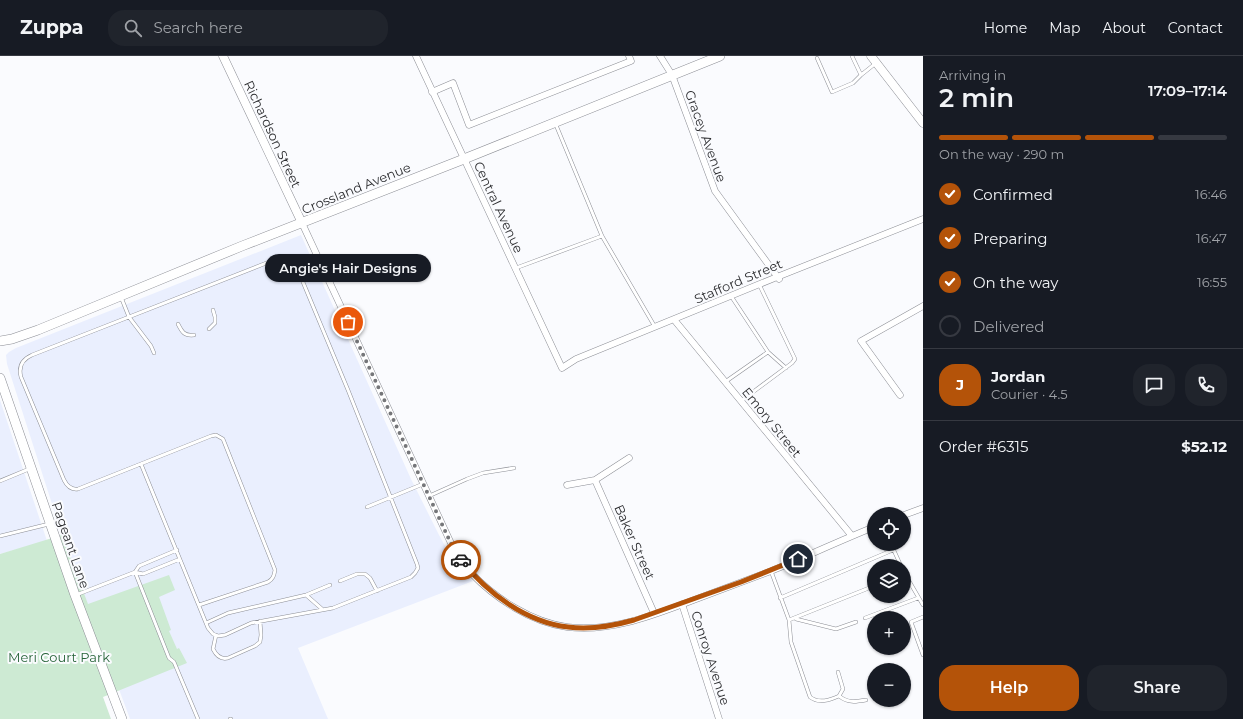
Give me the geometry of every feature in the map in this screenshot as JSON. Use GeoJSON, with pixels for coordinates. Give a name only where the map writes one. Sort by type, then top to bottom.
{"type":"FeatureCollection","features":[{"type":"Feature","properties":{"kind":"main road","name":"Crossland Avenue"},"geometry":{"type":"LineString","coordinates":[[0,341],[38,330],[242,246],[720,56]]}},
{"type":"Feature","properties":{"kind":"main road","name":"Pageant Lane"},"geometry":{"type":"LineString","coordinates":[[0,378],[75,595],[122,719]]}},
{"type":"Feature","properties":{"kind":"street","name":"Richardson Street"},"geometry":{"type":"LineString","coordinates":[[224,56],[302,223]]}},
{"type":"Feature","properties":{"kind":"street","name":"Central Avenue"},"geometry":{"type":"LineString","coordinates":[[416,56],[562,368]]}},
{"type":"Feature","properties":{"kind":"street"},"geometry":{"type":"LineString","coordinates":[[432,92],[453,83],[470,125],[631,61],[629,56]]}},
{"type":"Feature","properties":{"kind":"street","name":"Gracey Avenue"},"geometry":{"type":"LineString","coordinates":[[660,56],[672,75],[715,191],[778,278]]}},
{"type":"Feature","properties":{"kind":"street"},"geometry":{"type":"LineString","coordinates":[[871,56],[923,123]]}},
{"type":"Feature","properties":{"kind":"street","name":"Stafford Street"},"geometry":{"type":"LineString","coordinates":[[562,368],[576,359],[923,219]]}},
{"type":"Feature","properties":{"kind":"street"},"geometry":{"type":"LineString","coordinates":[[302,223],[456,554],[471,573],[500,599],[523,612],[553,624],[568,627],[581,628],[620,624],[682,604],[771,571],[867,530]]}},
{"type":"Feature","properties":{"kind":"street"},"geometry":{"type":"LineString","coordinates":[[900,395],[861,341],[923,306]]}},
{"type":"Feature","properties":{"kind":"street","name":"Emory Street"},"geometry":{"type":"LineString","coordinates":[[676,322],[852,536]]}},
{"type":"Feature","properties":{"kind":"street"},"geometry":{"type":"LineString","coordinates":[[567,485],[595,480],[629,458]]}},
{"type":"Feature","properties":{"kind":"street","name":"Baker Street"},"geometry":{"type":"LineString","coordinates":[[595,480],[654,613]]}},
{"type":"Feature","properties":{"kind":"street"},"geometry":{"type":"LineString","coordinates":[[911,512],[923,508]]}},
{"type":"Feature","properties":{"kind":"street","name":"Conroy Avenue"},"geometry":{"type":"LineString","coordinates":[[682,604],[719,719]]}},
{"type":"Feature","properties":{"kind":"lane"},"geometry":{"type":"LineString","coordinates":[[852,56],[861,75]]}},
{"type":"Feature","properties":{"kind":"lane"},"geometry":{"type":"LineString","coordinates":[[818,57],[832,92],[853,83],[876,63]]}},
{"type":"Feature","properties":{"kind":"lane"},"geometry":{"type":"LineString","coordinates":[[555,122],[602,236],[655,328]]}},
{"type":"Feature","properties":{"kind":"lane"},"geometry":{"type":"LineString","coordinates":[[516,269],[602,236]]}},
{"type":"Feature","properties":{"kind":"lane"},"geometry":{"type":"LineString","coordinates":[[141,464],[208,628],[213,634],[218,636],[225,635],[243,626],[260,621],[333,608],[411,577],[415,573],[418,568],[417,564],[348,390],[295,263],[284,256],[28,357],[21,365],[20,372],[64,480],[70,488],[78,489],[211,436],[216,435],[223,439],[275,570],[273,578],[268,582],[199,605]]}},
{"type":"Feature","properties":{"kind":"lane"},"geometry":{"type":"LineString","coordinates":[[741,401],[786,368],[795,359],[759,284]]}},
{"type":"Feature","properties":{"kind":"lane"},"geometry":{"type":"LineString","coordinates":[[121,296],[129,317],[151,346],[154,353]]}},
{"type":"Feature","properties":{"kind":"lane"},"geometry":{"type":"LineString","coordinates":[[731,296],[768,352],[786,368]]}},
{"type":"Feature","properties":{"kind":"lane"},"geometry":{"type":"LineString","coordinates":[[209,329],[215,323],[213,310]]}},
{"type":"Feature","properties":{"kind":"lane"},"geometry":{"type":"LineString","coordinates":[[178,324],[181,332],[186,335],[194,334]]}},
{"type":"Feature","properties":{"kind":"lane"},"geometry":{"type":"LineString","coordinates":[[725,382],[768,352]]}},
{"type":"Feature","properties":{"kind":"lane"},"geometry":{"type":"LineString","coordinates":[[0,481],[31,468]]}},
{"type":"Feature","properties":{"kind":"lane"},"geometry":{"type":"LineString","coordinates":[[429,496],[483,473],[514,468]]}},
{"type":"Feature","properties":{"kind":"lane"},"geometry":{"type":"LineString","coordinates":[[368,507],[424,484]]}},
{"type":"Feature","properties":{"kind":"lane"},"geometry":{"type":"LineString","coordinates":[[0,536],[50,524]]}},
{"type":"Feature","properties":{"kind":"lane"},"geometry":{"type":"LineString","coordinates":[[135,572],[139,566],[177,550]]}},
{"type":"Feature","properties":{"kind":"lane"},"geometry":{"type":"LineString","coordinates":[[780,598],[891,551]]}},
{"type":"Feature","properties":{"kind":"lane"},"geometry":{"type":"LineString","coordinates":[[75,595],[135,572],[143,574],[180,559]]}},
{"type":"Feature","properties":{"kind":"lane"},"geometry":{"type":"LineString","coordinates":[[771,571],[789,620],[791,642],[810,697],[814,700],[824,701],[839,696],[843,690],[838,672]]}},
{"type":"Feature","properties":{"kind":"lane"},"geometry":{"type":"LineString","coordinates":[[135,572],[169,658],[174,662],[198,719]]}},
{"type":"Feature","properties":{"kind":"lane"},"geometry":{"type":"LineString","coordinates":[[340,581],[357,574],[365,574],[370,578],[377,591]]}},
{"type":"Feature","properties":{"kind":"lane"},"geometry":{"type":"LineString","coordinates":[[206,623],[228,614],[306,595],[330,585]]}},
{"type":"Feature","properties":{"kind":"lane"},"geometry":{"type":"LineString","coordinates":[[911,586],[923,605]]}},
{"type":"Feature","properties":{"kind":"lane"},"geometry":{"type":"LineString","coordinates":[[789,620],[867,589]]}},
{"type":"Feature","properties":{"kind":"lane"},"geometry":{"type":"LineString","coordinates":[[306,595],[322,609]]}},
{"type":"Feature","properties":{"kind":"lane"},"geometry":{"type":"LineString","coordinates":[[865,618],[918,598]]}},
{"type":"Feature","properties":{"kind":"lane"},"geometry":{"type":"LineString","coordinates":[[923,617],[911,622],[923,656]]}},
{"type":"Feature","properties":{"kind":"lane"},"geometry":{"type":"LineString","coordinates":[[796,618],[836,629],[856,622]]}},
{"type":"Feature","properties":{"kind":"lane"},"geometry":{"type":"LineString","coordinates":[[216,635],[212,649],[219,657],[228,658],[255,646],[260,642],[262,635],[260,621]]}},
{"type":"Feature","properties":{"kind":"lane"},"geometry":{"type":"LineString","coordinates":[[839,696],[844,700],[853,703],[866,700]]}},
{"type":"Feature","properties":{"kind":"shaded area"},"geometry":{"type":"Polygon","coordinates":[[[301,235],[411,479],[449,553],[460,568],[473,581],[298,648],[328,719],[130,719],[62,535],[7,364],[6,355],[16,348],[301,235]]]}},
{"type":"Feature","properties":{"kind":"shaded area"},"geometry":{"type":"Polygon","coordinates":[[[0,400],[47,541],[0,554],[0,400]]]}},
{"type":"Feature","properties":{"kind":"green space","name":"Meri Court Park"},"geometry":{"type":"Polygon","coordinates":[[[62,535],[88,604],[169,575],[175,590],[159,597],[171,630],[169,631],[177,649],[179,648],[187,663],[103,697],[111,719],[0,719],[0,554],[62,535]]]}},
{"type":"Feature","properties":{"kind":"way so far"},"geometry":{"type":"LineString","coordinates":[[348,322],[456,554],[461,560]]}},
{"type":"Feature","properties":{"kind":"place","name":"Angie's Hair Designs"},"geometry":{"type":"Point","coordinates":[348,322]}},
{"type":"Feature","properties":{"kind":"route"},"geometry":{"type":"LineString","coordinates":[[461,560],[471,573],[500,599],[511,606],[553,624],[581,628],[620,624],[634,620],[771,571],[798,559]]}}]}
